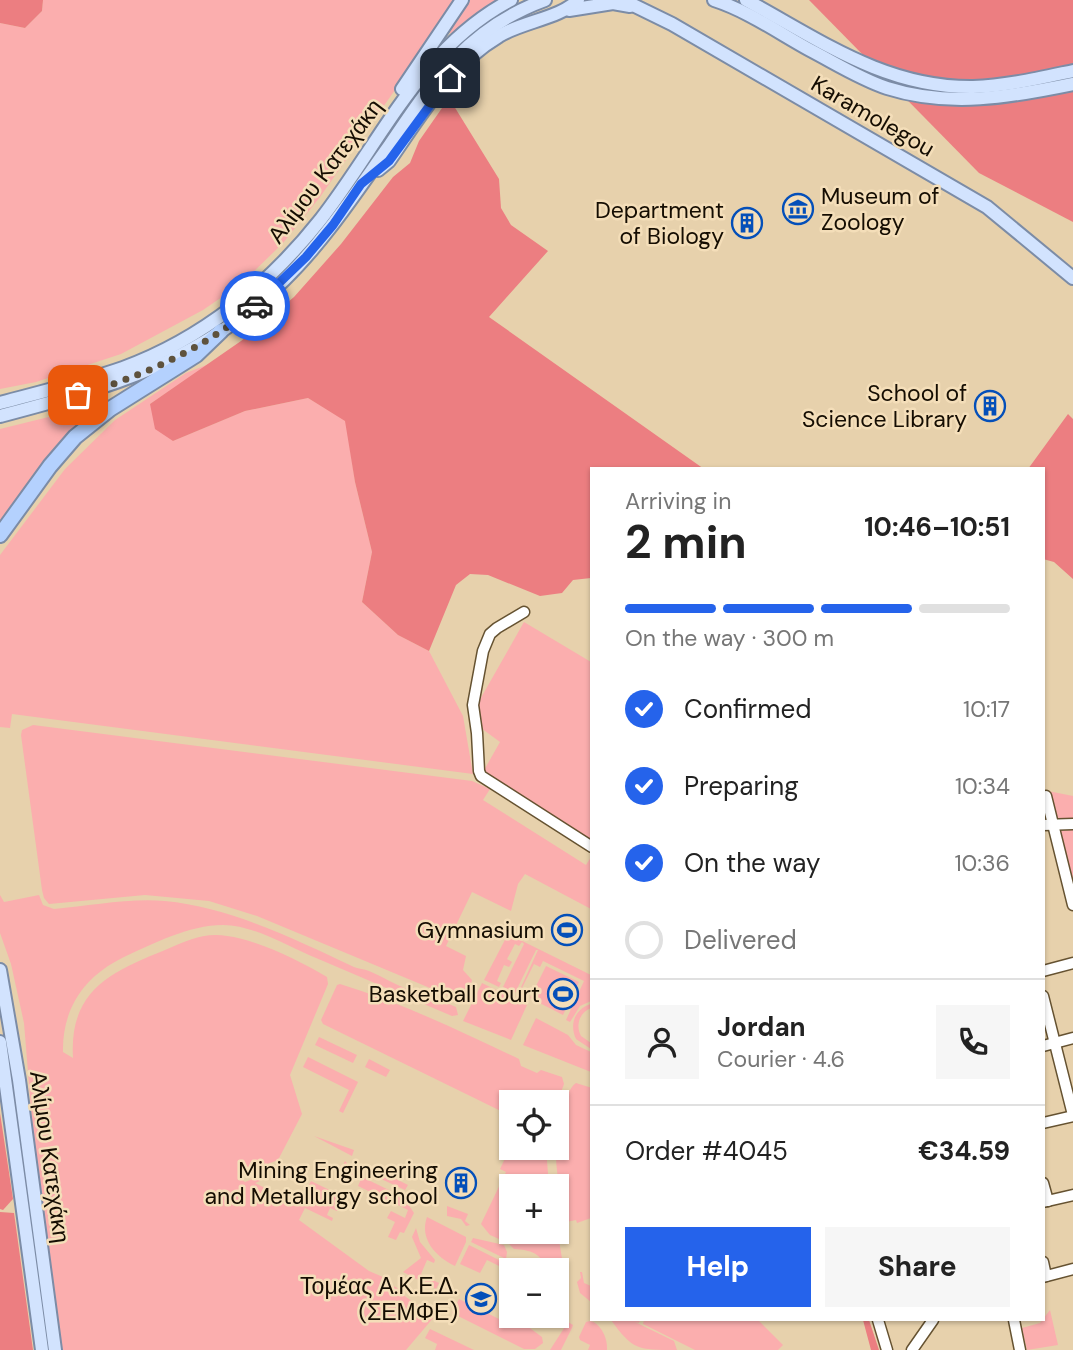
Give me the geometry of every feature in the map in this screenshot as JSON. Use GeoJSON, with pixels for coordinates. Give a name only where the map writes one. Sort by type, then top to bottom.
{"type":"FeatureCollection","features":[{"type":"Feature","properties":{"kind":"highway"},"geometry":{"type":"LineString","coordinates":[[0,535],[50,466],[75,437],[110,408],[196,355],[221,331]]}},
{"type":"Feature","properties":{"kind":"main road"},"geometry":{"type":"LineString","coordinates":[[373,145],[393,102],[462,0]]}},
{"type":"Feature","properties":{"kind":"main road","name":"Αλίμου Κατεχάκη"},"geometry":{"type":"LineString","coordinates":[[0,402],[126,367],[171,347],[244,299],[296,249],[321,218],[412,89],[446,47],[477,20],[510,0]]}},
{"type":"Feature","properties":{"kind":"main road","name":"Αλίμου Κατεχάκη"},"geometry":{"type":"LineString","coordinates":[[0,416],[130,379],[177,358],[254,308],[284,281],[333,225],[422,97],[455,56],[496,24],[519,10],[545,0]]}},
{"type":"Feature","properties":{"kind":"main road"},"geometry":{"type":"LineString","coordinates":[[558,12],[578,0]]}},
{"type":"Feature","properties":{"kind":"main road","name":"Karamolegou"},"geometry":{"type":"LineString","coordinates":[[623,0],[682,30],[986,207],[1073,278]]}},
{"type":"Feature","properties":{"kind":"main road"},"geometry":{"type":"LineString","coordinates":[[715,0],[859,76],[908,93],[930,98],[975,100],[1073,84]]}},
{"type":"Feature","properties":{"kind":"main road"},"geometry":{"type":"LineString","coordinates":[[746,0],[876,70],[917,82],[947,86],[990,86],[1073,71]]}},
{"type":"Feature","properties":{"kind":"main road"},"geometry":{"type":"LineString","coordinates":[[361,184],[389,161],[440,89],[471,54],[516,26],[558,12],[613,3],[640,8]]}},
{"type":"Feature","properties":{"kind":"main road","name":"Αλίμου Κατεχάκη"},"geometry":{"type":"LineString","coordinates":[[0,970],[17,1067],[55,1350]]}},
{"type":"Feature","properties":{"kind":"main road","name":"Αλίμου Κατεχάκη"},"geometry":{"type":"LineString","coordinates":[[0,1042],[42,1350]]}},
{"type":"Feature","properties":{"kind":"street"},"geometry":{"type":"LineString","coordinates":[[524,612],[490,634],[483,650],[473,705],[479,771],[481,776],[590,846]]}},
{"type":"Feature","properties":{"kind":"street"},"geometry":{"type":"LineString","coordinates":[[1046,796],[1047,824],[1071,887],[1073,905]]}},
{"type":"Feature","properties":{"kind":"street"},"geometry":{"type":"LineString","coordinates":[[1047,824],[1073,824]]}},
{"type":"Feature","properties":{"kind":"street"},"geometry":{"type":"LineString","coordinates":[[1045,970],[1073,963]]}},
{"type":"Feature","properties":{"kind":"street"},"geometry":{"type":"LineString","coordinates":[[1045,1005],[1073,1115],[1045,1122]]}},
{"type":"Feature","properties":{"kind":"street"},"geometry":{"type":"LineString","coordinates":[[1045,1045],[1073,1038]]}},
{"type":"Feature","properties":{"kind":"street"},"geometry":{"type":"LineString","coordinates":[[1045,1202],[1073,1195]]}},
{"type":"Feature","properties":{"kind":"street"},"geometry":{"type":"LineString","coordinates":[[1045,1276],[1073,1269]]}},
{"type":"Feature","properties":{"kind":"street"},"geometry":{"type":"LineString","coordinates":[[878,1321],[887,1350]]}},
{"type":"Feature","properties":{"kind":"street"},"geometry":{"type":"LineString","coordinates":[[912,1350],[932,1321]]}},
{"type":"Feature","properties":{"kind":"street"},"geometry":{"type":"LineString","coordinates":[[1014,1321],[1016,1348]]}},
{"type":"Feature","properties":{"kind":"shaded area"},"geometry":{"type":"Polygon","coordinates":[[[0,0],[43,0],[42,11],[25,28],[0,23],[0,0]]]}},
{"type":"Feature","properties":{"kind":"shaded area"},"geometry":{"type":"Polygon","coordinates":[[[43,0],[458,0],[320,197],[283,243],[241,284],[203,310],[121,354],[36,382],[0,389],[0,23],[25,28],[42,11],[43,0]]]}},
{"type":"Feature","properties":{"kind":"shaded area"},"geometry":{"type":"Polygon","coordinates":[[[470,0],[500,0],[453,34],[448,32],[470,0]]]}},
{"type":"Feature","properties":{"kind":"shaded area"},"geometry":{"type":"Polygon","coordinates":[[[809,0],[1073,0],[1073,222],[979,173],[809,0]]]}},
{"type":"Feature","properties":{"kind":"shaded area"},"geometry":{"type":"Polygon","coordinates":[[[449,98],[499,179],[501,208],[511,225],[548,251],[489,317],[701,467],[590,467],[590,578],[573,580],[562,593],[540,596],[488,575],[470,574],[456,585],[429,651],[398,635],[362,602],[372,552],[355,482],[345,421],[308,398],[245,411],[173,441],[155,429],[150,404],[241,341],[294,297],[341,244],[393,177],[410,163],[419,141],[449,98]]]}},
{"type":"Feature","properties":{"kind":"shaded area"},"geometry":{"type":"Polygon","coordinates":[[[209,364],[150,404],[173,441],[245,411],[308,398],[346,421],[355,482],[372,552],[362,602],[398,635],[429,651],[463,716],[473,774],[12,714],[10,728],[0,727],[0,555],[65,469],[115,420],[186,373],[209,364]]]}},
{"type":"Feature","properties":{"kind":"shaded area"},"geometry":{"type":"Polygon","coordinates":[[[123,395],[0,527],[0,429],[81,409],[123,395]]]}},
{"type":"Feature","properties":{"kind":"shaded area"},"geometry":{"type":"Polygon","coordinates":[[[1068,414],[1073,419],[1073,579],[1054,562],[1045,560],[1045,467],[1029,467],[1068,414]]]}},
{"type":"Feature","properties":{"kind":"shaded area"},"geometry":{"type":"Polygon","coordinates":[[[524,622],[590,661],[590,840],[483,772],[500,742],[481,728],[478,703],[524,622]]]}},
{"type":"Feature","properties":{"kind":"shaded area"},"geometry":{"type":"Polygon","coordinates":[[[33,725],[472,781],[490,789],[483,800],[586,865],[590,859],[590,908],[525,874],[518,884],[511,911],[472,892],[446,946],[466,956],[463,970],[472,980],[466,1003],[257,916],[209,901],[145,895],[49,904],[42,890],[22,730],[33,725]]]}},
{"type":"Feature","properties":{"kind":"shaded area"},"geometry":{"type":"Polygon","coordinates":[[[1048,791],[1073,796],[1073,819],[1055,820],[1048,791]]]}},
{"type":"Feature","properties":{"kind":"shaded area"},"geometry":{"type":"Polygon","coordinates":[[[1073,830],[1073,883],[1072,883],[1058,831],[1073,830]]]}},
{"type":"Feature","properties":{"kind":"shaded area"},"geometry":{"type":"Polygon","coordinates":[[[0,895],[4,902],[39,895],[43,905],[54,909],[151,900],[214,910],[262,926],[354,967],[375,973],[406,989],[456,1007],[458,1015],[452,1016],[256,932],[223,925],[197,928],[158,941],[109,966],[86,985],[71,1008],[66,1022],[63,1052],[73,1058],[78,1016],[97,987],[111,976],[145,958],[203,936],[219,935],[252,942],[292,958],[327,977],[328,984],[290,1075],[302,1114],[278,1160],[246,1172],[239,1178],[245,1182],[258,1177],[260,1181],[255,1183],[299,1205],[311,1181],[344,1197],[337,1211],[330,1208],[327,1215],[333,1218],[332,1221],[305,1208],[299,1220],[369,1271],[383,1277],[382,1280],[403,1291],[402,1294],[434,1317],[406,1350],[62,1350],[34,1145],[24,1023],[11,964],[0,933],[0,895]]]}},
{"type":"Feature","properties":{"kind":"shaded area"},"geometry":{"type":"Polygon","coordinates":[[[508,934],[590,975],[590,1001],[580,1006],[570,1022],[566,1020],[584,981],[543,961],[540,967],[534,964],[521,990],[527,993],[524,999],[517,996],[538,950],[515,993],[503,987],[524,944],[522,942],[519,946],[515,944],[507,959],[512,962],[509,967],[504,965],[497,981],[501,983],[499,987],[484,980],[508,934]]]}},
{"type":"Feature","properties":{"kind":"shaded area"},"geometry":{"type":"Polygon","coordinates":[[[546,966],[579,982],[563,1015],[530,998],[546,966]]]}},
{"type":"Feature","properties":{"kind":"shaded area"},"geometry":{"type":"Polygon","coordinates":[[[482,983],[527,1005],[511,1040],[463,1021],[482,983]]]}},
{"type":"Feature","properties":{"kind":"shaded area"},"geometry":{"type":"Polygon","coordinates":[[[337,985],[386,1000],[453,1028],[519,1059],[521,1066],[537,1073],[541,1070],[562,1077],[564,1084],[562,1090],[499,1090],[499,1110],[323,1024],[321,1020],[337,985]]]}},
{"type":"Feature","properties":{"kind":"shaded area"},"geometry":{"type":"Polygon","coordinates":[[[590,1004],[590,1008],[581,1016],[578,1028],[581,1036],[590,1042],[590,1048],[576,1039],[573,1028],[577,1013],[590,1004]]]}},
{"type":"Feature","properties":{"kind":"shaded area"},"geometry":{"type":"Polygon","coordinates":[[[536,1018],[568,1035],[576,1045],[590,1052],[590,1072],[523,1045],[536,1018]]]}},
{"type":"Feature","properties":{"kind":"shaded area"},"geometry":{"type":"Polygon","coordinates":[[[319,1037],[357,1055],[353,1063],[315,1045],[319,1037]]]}},
{"type":"Feature","properties":{"kind":"shaded area"},"geometry":{"type":"Polygon","coordinates":[[[308,1057],[358,1082],[343,1113],[339,1111],[349,1090],[303,1067],[308,1057]]]}},
{"type":"Feature","properties":{"kind":"shaded area"},"geometry":{"type":"Polygon","coordinates":[[[369,1059],[390,1070],[386,1077],[365,1067],[369,1059]]]}},
{"type":"Feature","properties":{"kind":"shaded area"},"geometry":{"type":"Polygon","coordinates":[[[576,1083],[590,1087],[590,1218],[577,1223],[576,1220],[569,1221],[569,1174],[558,1174],[556,1163],[556,1160],[569,1160],[569,1092],[576,1083]]]}},
{"type":"Feature","properties":{"kind":"shaded area"},"geometry":{"type":"Polygon","coordinates":[[[0,1113],[13,1199],[3,1210],[0,1209],[0,1113]]]}},
{"type":"Feature","properties":{"kind":"shaded area"},"geometry":{"type":"Polygon","coordinates":[[[314,1136],[354,1150],[352,1156],[314,1136]]]}},
{"type":"Feature","properties":{"kind":"shaded area"},"geometry":{"type":"Polygon","coordinates":[[[504,1160],[547,1160],[548,1174],[505,1174],[500,1169],[504,1160]]]}},
{"type":"Feature","properties":{"kind":"shaded area"},"geometry":{"type":"Polygon","coordinates":[[[345,1161],[354,1172],[351,1182],[338,1176],[345,1161]]]}},
{"type":"Feature","properties":{"kind":"shaded area"},"geometry":{"type":"Polygon","coordinates":[[[368,1173],[392,1177],[408,1185],[405,1190],[368,1173]]]}},
{"type":"Feature","properties":{"kind":"shaded area"},"geometry":{"type":"Polygon","coordinates":[[[362,1177],[391,1191],[387,1200],[358,1186],[362,1177]]]}},
{"type":"Feature","properties":{"kind":"shaded area"},"geometry":{"type":"Polygon","coordinates":[[[499,1187],[499,1239],[490,1235],[481,1224],[499,1187]]]}},
{"type":"Feature","properties":{"kind":"shaded area"},"geometry":{"type":"Polygon","coordinates":[[[398,1196],[414,1213],[404,1233],[400,1232],[396,1240],[388,1237],[395,1222],[387,1218],[391,1211],[405,1218],[408,1210],[394,1203],[398,1196]]]}},
{"type":"Feature","properties":{"kind":"shaded area"},"geometry":{"type":"Polygon","coordinates":[[[447,1206],[468,1214],[465,1221],[470,1225],[466,1226],[461,1219],[447,1216],[447,1206]]]}},
{"type":"Feature","properties":{"kind":"shaded area"},"geometry":{"type":"Polygon","coordinates":[[[0,1212],[14,1213],[33,1350],[0,1350],[0,1212]]]}},
{"type":"Feature","properties":{"kind":"shaded area"},"geometry":{"type":"Polygon","coordinates":[[[427,1217],[466,1237],[455,1266],[441,1258],[427,1240],[427,1217]]]}},
{"type":"Feature","properties":{"kind":"shaded area"},"geometry":{"type":"Polygon","coordinates":[[[416,1228],[420,1242],[435,1260],[434,1263],[427,1260],[421,1274],[439,1283],[436,1289],[403,1272],[421,1258],[412,1237],[416,1228]]]}},
{"type":"Feature","properties":{"kind":"shaded area"},"geometry":{"type":"Polygon","coordinates":[[[473,1238],[504,1245],[506,1258],[504,1258],[471,1242],[473,1238]]]}},
{"type":"Feature","properties":{"kind":"shaded area"},"geometry":{"type":"Polygon","coordinates":[[[509,1244],[560,1244],[562,1258],[540,1258],[530,1252],[514,1249],[509,1244]]]}},
{"type":"Feature","properties":{"kind":"shaded area"},"geometry":{"type":"Polygon","coordinates":[[[469,1245],[499,1260],[499,1266],[487,1260],[480,1273],[460,1264],[469,1245]]]}},
{"type":"Feature","properties":{"kind":"shaded area"},"geometry":{"type":"Polygon","coordinates":[[[582,1272],[584,1283],[590,1286],[590,1301],[580,1293],[577,1282],[582,1272]]]}},
{"type":"Feature","properties":{"kind":"shaded area"},"geometry":{"type":"Polygon","coordinates":[[[459,1299],[499,1319],[499,1328],[530,1328],[542,1337],[543,1343],[535,1349],[524,1349],[452,1313],[459,1299]]]}},
{"type":"Feature","properties":{"kind":"shaded area"},"geometry":{"type":"Polygon","coordinates":[[[1050,1310],[1058,1345],[1027,1350],[1022,1328],[1045,1321],[1050,1310]]]}},
{"type":"Feature","properties":{"kind":"shaded area"},"geometry":{"type":"Polygon","coordinates":[[[590,1321],[603,1332],[607,1350],[588,1350],[590,1345],[580,1340],[586,1322],[590,1321]]]}},
{"type":"Feature","properties":{"kind":"shaded area"},"geometry":{"type":"Polygon","coordinates":[[[612,1321],[640,1321],[635,1322],[674,1341],[677,1350],[644,1348],[631,1343],[612,1321]]]}},
{"type":"Feature","properties":{"kind":"shaded area"},"geometry":{"type":"Polygon","coordinates":[[[644,1321],[759,1321],[783,1345],[778,1350],[695,1350],[643,1324],[644,1321]]]}},
{"type":"Feature","properties":{"kind":"shaded area"},"geometry":{"type":"Polygon","coordinates":[[[863,1321],[869,1321],[879,1350],[871,1350],[863,1321]]]}},
{"type":"Feature","properties":{"kind":"shaded area"},"geometry":{"type":"Polygon","coordinates":[[[569,1323],[573,1325],[561,1350],[550,1350],[564,1328],[569,1328],[569,1323]]]}},
{"type":"Feature","properties":{"kind":"shaded area"},"geometry":{"type":"Polygon","coordinates":[[[430,1329],[474,1350],[435,1350],[437,1344],[425,1338],[430,1329]]]}},
{"type":"Feature","properties":{"kind":"way so far"},"geometry":{"type":"LineString","coordinates":[[78,395],[130,379],[177,358],[236,322],[255,306]]}},
{"type":"Feature","properties":{"kind":"place","name":"Museum of Zoology"},"geometry":{"type":"Point","coordinates":[798,209]}},
{"type":"Feature","properties":{"kind":"place","name":"Department of Biology"},"geometry":{"type":"Point","coordinates":[747,223]}},
{"type":"Feature","properties":{"kind":"place","name":"School of Science Library"},"geometry":{"type":"Point","coordinates":[990,406]}},
{"type":"Feature","properties":{"kind":"place","name":"Gymnasium"},"geometry":{"type":"Point","coordinates":[567,930]}},
{"type":"Feature","properties":{"kind":"place","name":"Basketball court"},"geometry":{"type":"Point","coordinates":[563,994]}},
{"type":"Feature","properties":{"kind":"place","name":"Mining Engineering and Metallurgy school"},"geometry":{"type":"Point","coordinates":[461,1183]}},
{"type":"Feature","properties":{"kind":"place","name":"Τομέας Α.Κ.Ε.Δ. (ΣΕΜΦΕ)"},"geometry":{"type":"Point","coordinates":[481,1299]}},
{"type":"Feature","properties":{"kind":"route"},"geometry":{"type":"LineString","coordinates":[[255,306],[306,257],[333,225],[361,184],[389,161],[450,78]]}}]}
